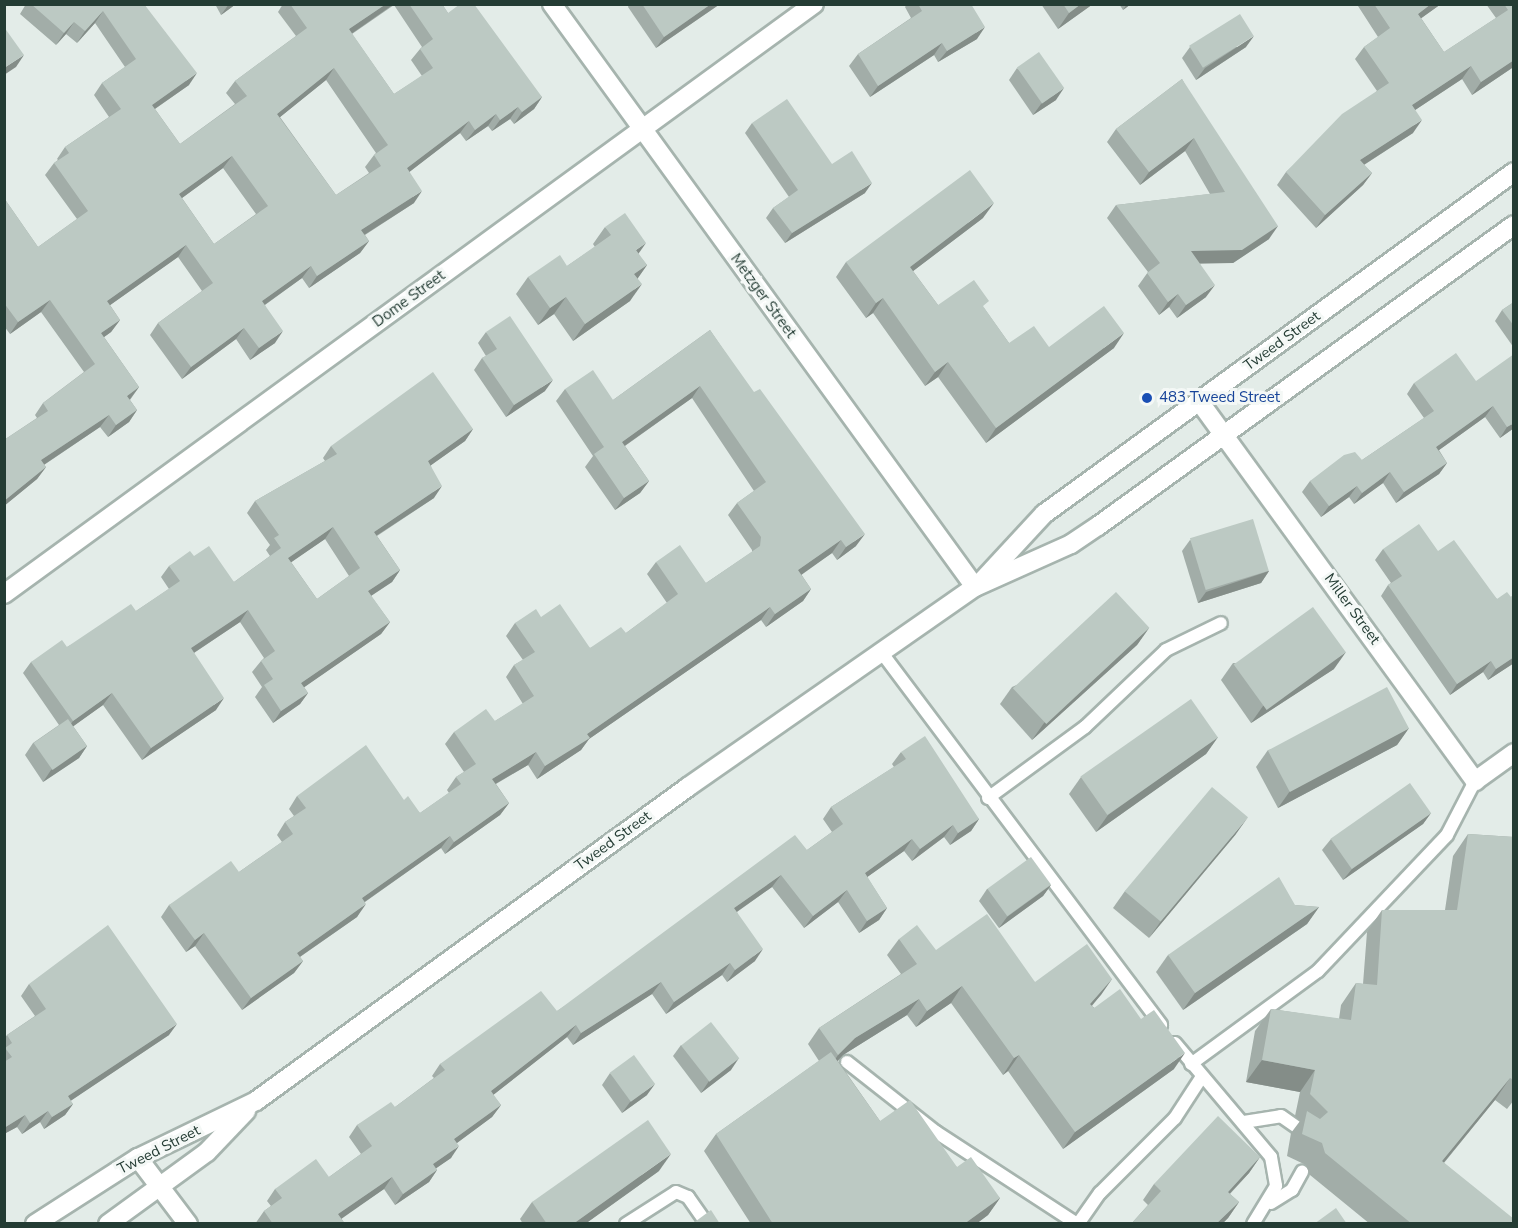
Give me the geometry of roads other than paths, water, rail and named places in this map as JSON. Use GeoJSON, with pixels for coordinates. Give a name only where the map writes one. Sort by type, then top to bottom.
{"type":"FeatureCollection","features":[{"type":"Feature","properties":{"kind":"main road","name":"Metzger Street"},"geometry":{"type":"LineString","coordinates":[[552,4],[975,587]]}},
{"type":"Feature","properties":{"kind":"main road","name":"Dome Street"},"geometry":{"type":"LineString","coordinates":[[4,594],[814,4]]}},
{"type":"Feature","properties":{"kind":"main road","name":"Tweed Street"},"geometry":{"type":"LineString","coordinates":[[975,587],[1044,514],[1514,172]]}},
{"type":"Feature","properties":{"kind":"main road","name":"Tweed Street"},"geometry":{"type":"LineString","coordinates":[[35,1224],[138,1158],[255,1101],[975,587],[1071,544],[1514,225]]}},
{"type":"Feature","properties":{"kind":"main road","name":"Miller Street"},"geometry":{"type":"LineString","coordinates":[[1199,401],[1475,781]]}},
{"type":"Feature","properties":{"kind":"main road"},"geometry":{"type":"LineString","coordinates":[[1475,781],[1514,753]]}},
{"type":"Feature","properties":{"kind":"main road","name":"Tweed Street"},"geometry":{"type":"LineString","coordinates":[[108,1224],[207,1152],[255,1101]]}},
{"type":"Feature","properties":{"kind":"main road"},"geometry":{"type":"LineString","coordinates":[[138,1158],[188,1224]]}},
{"type":"Feature","properties":{"kind":"lane"},"geometry":{"type":"LineString","coordinates":[[988,798],[1085,727],[1166,650],[1221,623]]}},
{"type":"Feature","properties":{"kind":"lane"},"geometry":{"type":"LineString","coordinates":[[882,653],[988,798],[1201,1078],[1244,1122],[1276,1172],[1271,1203]]}},
{"type":"Feature","properties":{"kind":"lane"},"geometry":{"type":"LineString","coordinates":[[1191,1064],[1318,971],[1447,835],[1475,781]]}},
{"type":"Feature","properties":{"kind":"lane"},"geometry":{"type":"LineString","coordinates":[[846,1062],[936,1132],[1077,1224],[1100,1193],[1175,1118],[1201,1078]]}},
{"type":"Feature","properties":{"kind":"lane"},"geometry":{"type":"LineString","coordinates":[[1244,1122],[1281,1116],[1305,1133]]}},
{"type":"Feature","properties":{"kind":"lane"},"geometry":{"type":"LineString","coordinates":[[1253,1224],[1271,1203],[1292,1190],[1302,1172]]}},
{"type":"Feature","properties":{"kind":"lane"},"geometry":{"type":"LineString","coordinates":[[626,1224],[676,1192],[688,1197],[707,1224]]}},
{"type":"Feature","properties":{"kind":"place","name":"483 Tweed Street"},"geometry":{"type":"Point","coordinates":[1147,398]}}]}
